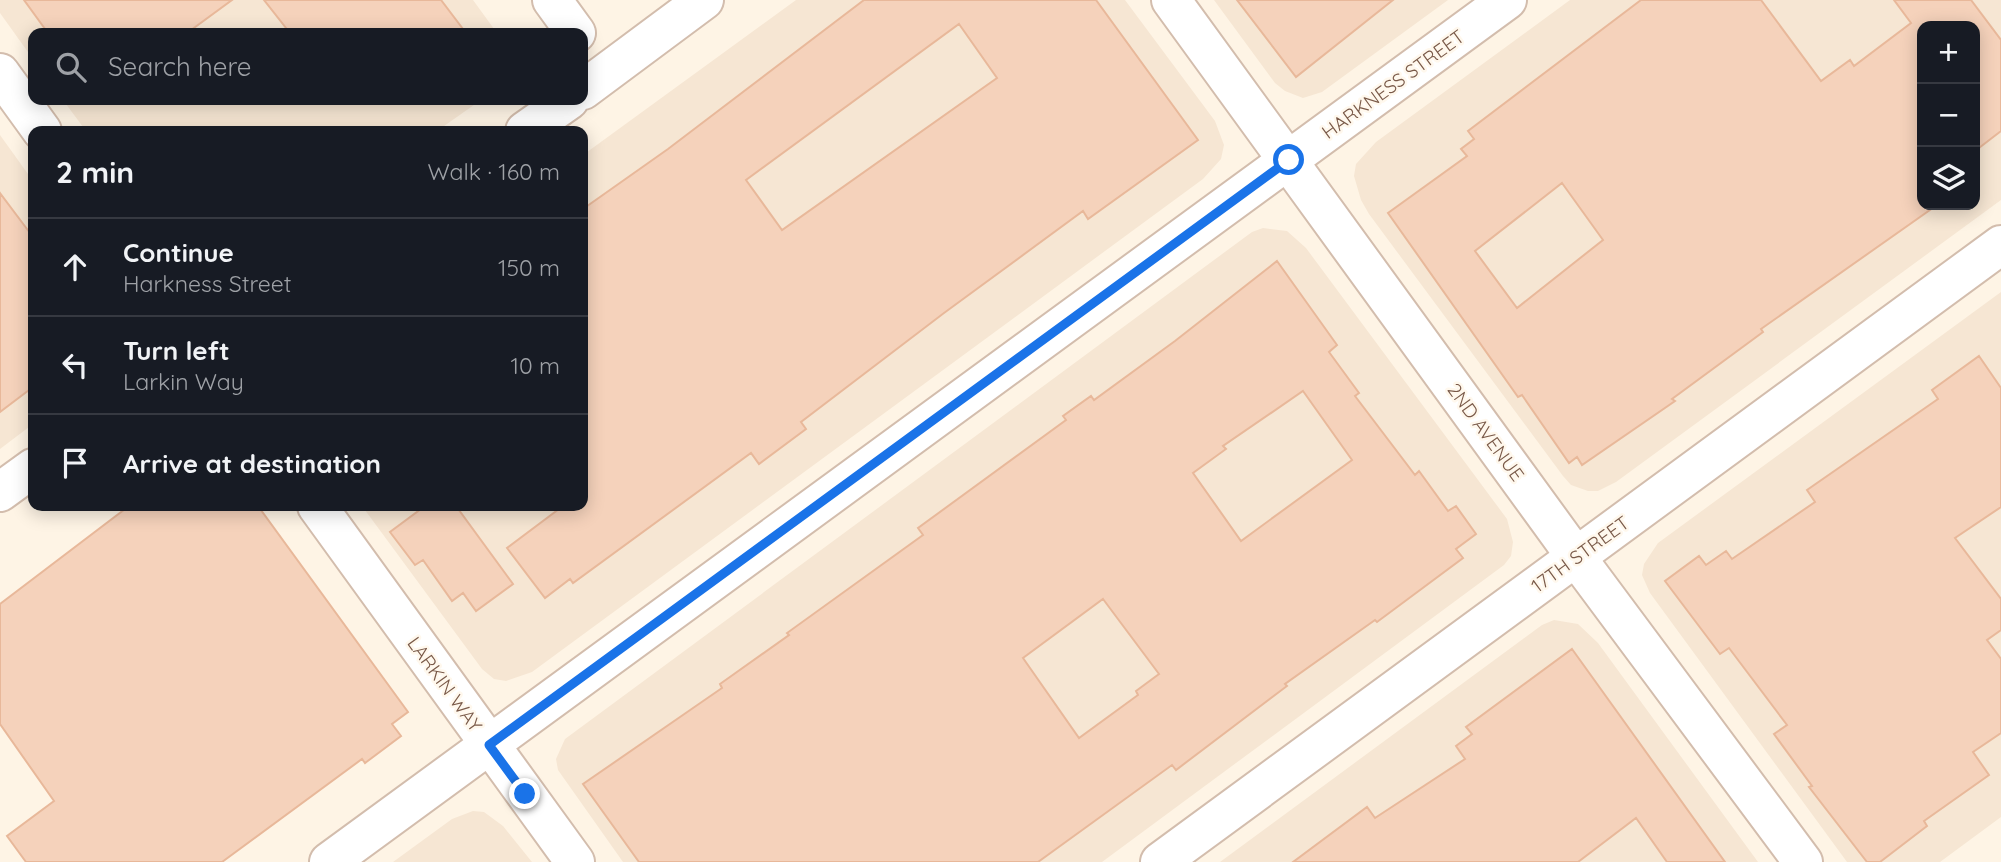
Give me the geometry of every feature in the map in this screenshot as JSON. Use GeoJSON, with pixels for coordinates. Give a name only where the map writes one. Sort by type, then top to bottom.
{"type":"FeatureCollection","features":[{"type":"Feature","properties":{"kind":"street"},"geometry":{"type":"LineString","coordinates":[[552,0],[572,28]]}},
{"type":"Feature","properties":{"kind":"street"},"geometry":{"type":"LineString","coordinates":[[588,60],[594,81],[704,0]]}},
{"type":"Feature","properties":{"kind":"street","name":"2ND AVENUE"},"geometry":{"type":"LineString","coordinates":[[1171,0],[1576,557],[1803,862]]}},
{"type":"Feature","properties":{"kind":"street","name":"HARKNESS STREET"},"geometry":{"type":"LineString","coordinates":[[329,862],[1507,0]]}},
{"type":"Feature","properties":{"kind":"street"},"geometry":{"type":"LineString","coordinates":[[0,73],[38,126]]}},
{"type":"Feature","properties":{"kind":"street"},"geometry":{"type":"LineString","coordinates":[[532,126],[562,105]]}},
{"type":"Feature","properties":{"kind":"street","name":"17TH STREET"},"geometry":{"type":"LineString","coordinates":[[1160,862],[2001,245]]}},
{"type":"Feature","properties":{"kind":"street"},"geometry":{"type":"LineString","coordinates":[[0,492],[28,472]]}},
{"type":"Feature","properties":{"kind":"street","name":"LARKIN WAY"},"geometry":{"type":"LineString","coordinates":[[321,511],[575,862]]}},
{"type":"Feature","properties":{"kind":"shaded area"},"geometry":{"type":"Polygon","coordinates":[[[0,0],[473,0],[493,28],[28,28],[28,52],[0,13],[0,0]]]}},
{"type":"Feature","properties":{"kind":"shaded area"},"geometry":{"type":"Polygon","coordinates":[[[796,0],[1125,0],[1215,121],[1224,145],[1221,159],[1203,179],[532,672],[506,681],[494,679],[482,669],[366,511],[588,511],[588,151],[796,0]]]}},
{"type":"Feature","properties":{"kind":"shaded area"},"geometry":{"type":"Polygon","coordinates":[[[1214,0],[1448,0],[1322,92],[1303,98],[1285,91],[1275,83],[1214,0]]]}},
{"type":"Feature","properties":{"kind":"shaded area"},"geometry":{"type":"Polygon","coordinates":[[[1570,0],[2001,0],[2001,200],[1616,482],[1598,491],[1588,491],[1571,485],[1563,476],[1369,214],[1361,200],[1354,176],[1356,164],[1376,142],[1570,0]]]}},
{"type":"Feature","properties":{"kind":"shaded area"},"geometry":{"type":"Polygon","coordinates":[[[67,105],[474,105],[444,126],[82,126],[67,105]]]}},
{"type":"Feature","properties":{"kind":"shaded area"},"geometry":{"type":"Polygon","coordinates":[[[0,135],[28,174],[28,428],[0,449],[0,135]]]}},
{"type":"Feature","properties":{"kind":"shaded area"},"geometry":{"type":"Polygon","coordinates":[[[1263,228],[1287,231],[1306,248],[1507,519],[1513,542],[1511,556],[1504,565],[1102,862],[623,862],[558,770],[556,759],[565,739],[1252,232],[1263,228]]]}},
{"type":"Feature","properties":{"kind":"shaded area"},"geometry":{"type":"Polygon","coordinates":[[[2001,292],[2001,817],[1940,862],[1847,862],[1650,593],[1642,575],[1644,564],[1658,543],[2001,292]]]}},
{"type":"Feature","properties":{"kind":"shaded area"},"geometry":{"type":"Polygon","coordinates":[[[1554,620],[1578,624],[1598,643],[1758,862],[1220,862],[1542,625],[1554,620]]]}},
{"type":"Feature","properties":{"kind":"shaded area"},"geometry":{"type":"Polygon","coordinates":[[[473,811],[484,812],[503,826],[532,862],[393,862],[452,819],[473,811]]]}},
{"type":"Feature","properties":{"kind":"building"},"geometry":{"type":"Polygon","coordinates":[[[24,0],[232,0],[194,28],[44,28],[24,0]]]}},
{"type":"Feature","properties":{"kind":"building"},"geometry":{"type":"Polygon","coordinates":[[[264,0],[441,0],[462,28],[286,28],[264,0]]]}},
{"type":"Feature","properties":{"kind":"building"},"geometry":{"type":"Polygon","coordinates":[[[864,0],[1096,0],[1198,140],[1088,219],[1083,211],[944,313],[801,422],[806,429],[759,464],[751,453],[573,583],[570,579],[545,598],[507,548],[556,511],[588,511],[588,205],[668,149],[864,0]],[[959,24],[746,180],[782,230],[997,78],[959,24]]]}},
{"type":"Feature","properties":{"kind":"building"},"geometry":{"type":"Polygon","coordinates":[[[1237,0],[1393,0],[1296,77],[1237,0]]]}},
{"type":"Feature","properties":{"kind":"building"},"geometry":{"type":"Polygon","coordinates":[[[1641,0],[1761,0],[1821,81],[1850,60],[1854,66],[1911,23],[1894,0],[1971,0],[2001,40],[2001,131],[1980,147],[1980,21],[1917,21],[1917,210],[1930,210],[1761,329],[1763,332],[1672,399],[1675,401],[1582,465],[1577,457],[1569,463],[1522,395],[1518,397],[1388,213],[1467,156],[1461,149],[1474,139],[1468,131],[1641,0]],[[1562,183],[1475,251],[1517,308],[1603,240],[1562,183]]]}},
{"type":"Feature","properties":{"kind":"building"},"geometry":{"type":"Polygon","coordinates":[[[0,193],[28,230],[28,391],[0,412],[0,193]]]}},
{"type":"Feature","properties":{"kind":"building"},"geometry":{"type":"Polygon","coordinates":[[[1277,261],[1337,345],[1329,352],[1359,393],[1355,396],[1415,475],[1419,471],[1448,511],[1456,506],[1476,534],[1456,549],[1463,558],[1377,622],[1375,620],[1285,684],[1287,686],[1176,770],[1172,765],[1038,862],[639,862],[583,784],[722,688],[720,684],[789,635],[787,633],[923,535],[918,528],[1066,420],[1063,416],[1091,396],[1094,400],[1277,261]],[[1303,391],[1223,446],[1226,449],[1193,473],[1241,541],[1352,460],[1303,391]],[[1103,599],[1023,658],[1079,738],[1138,695],[1136,691],[1159,674],[1103,599]]]}},
{"type":"Feature","properties":{"kind":"building"},"geometry":{"type":"Polygon","coordinates":[[[1979,356],[2001,388],[2001,507],[1955,538],[2001,599],[2001,630],[1987,640],[2001,659],[2001,733],[1973,752],[1989,775],[1924,821],[1927,826],[1880,862],[1867,862],[1809,787],[1812,786],[1774,734],[1787,725],[1729,648],[1720,654],[1665,581],[1699,556],[1706,565],[1726,551],[1732,559],[1815,502],[1807,490],[1938,399],[1932,390],[1979,356]]]}},
{"type":"Feature","properties":{"kind":"building"},"geometry":{"type":"Polygon","coordinates":[[[122,511],[262,511],[408,712],[392,724],[401,736],[365,763],[362,759],[222,862],[26,862],[7,836],[54,801],[0,724],[0,604],[122,511]]]}},
{"type":"Feature","properties":{"kind":"building"},"geometry":{"type":"Polygon","coordinates":[[[418,511],[460,511],[513,584],[476,611],[463,593],[452,601],[423,560],[415,565],[390,532],[418,511]]]}},
{"type":"Feature","properties":{"kind":"building"},"geometry":{"type":"Polygon","coordinates":[[[1572,649],[1725,862],[1667,862],[1636,818],[1578,862],[1293,862],[1367,807],[1375,818],[1465,759],[1456,746],[1472,734],[1466,727],[1572,649]]]}},
{"type":"Feature","properties":{"kind":"route"},"geometry":{"type":"LineString","coordinates":[[525,794],[489,745],[1289,160]]}}]}
